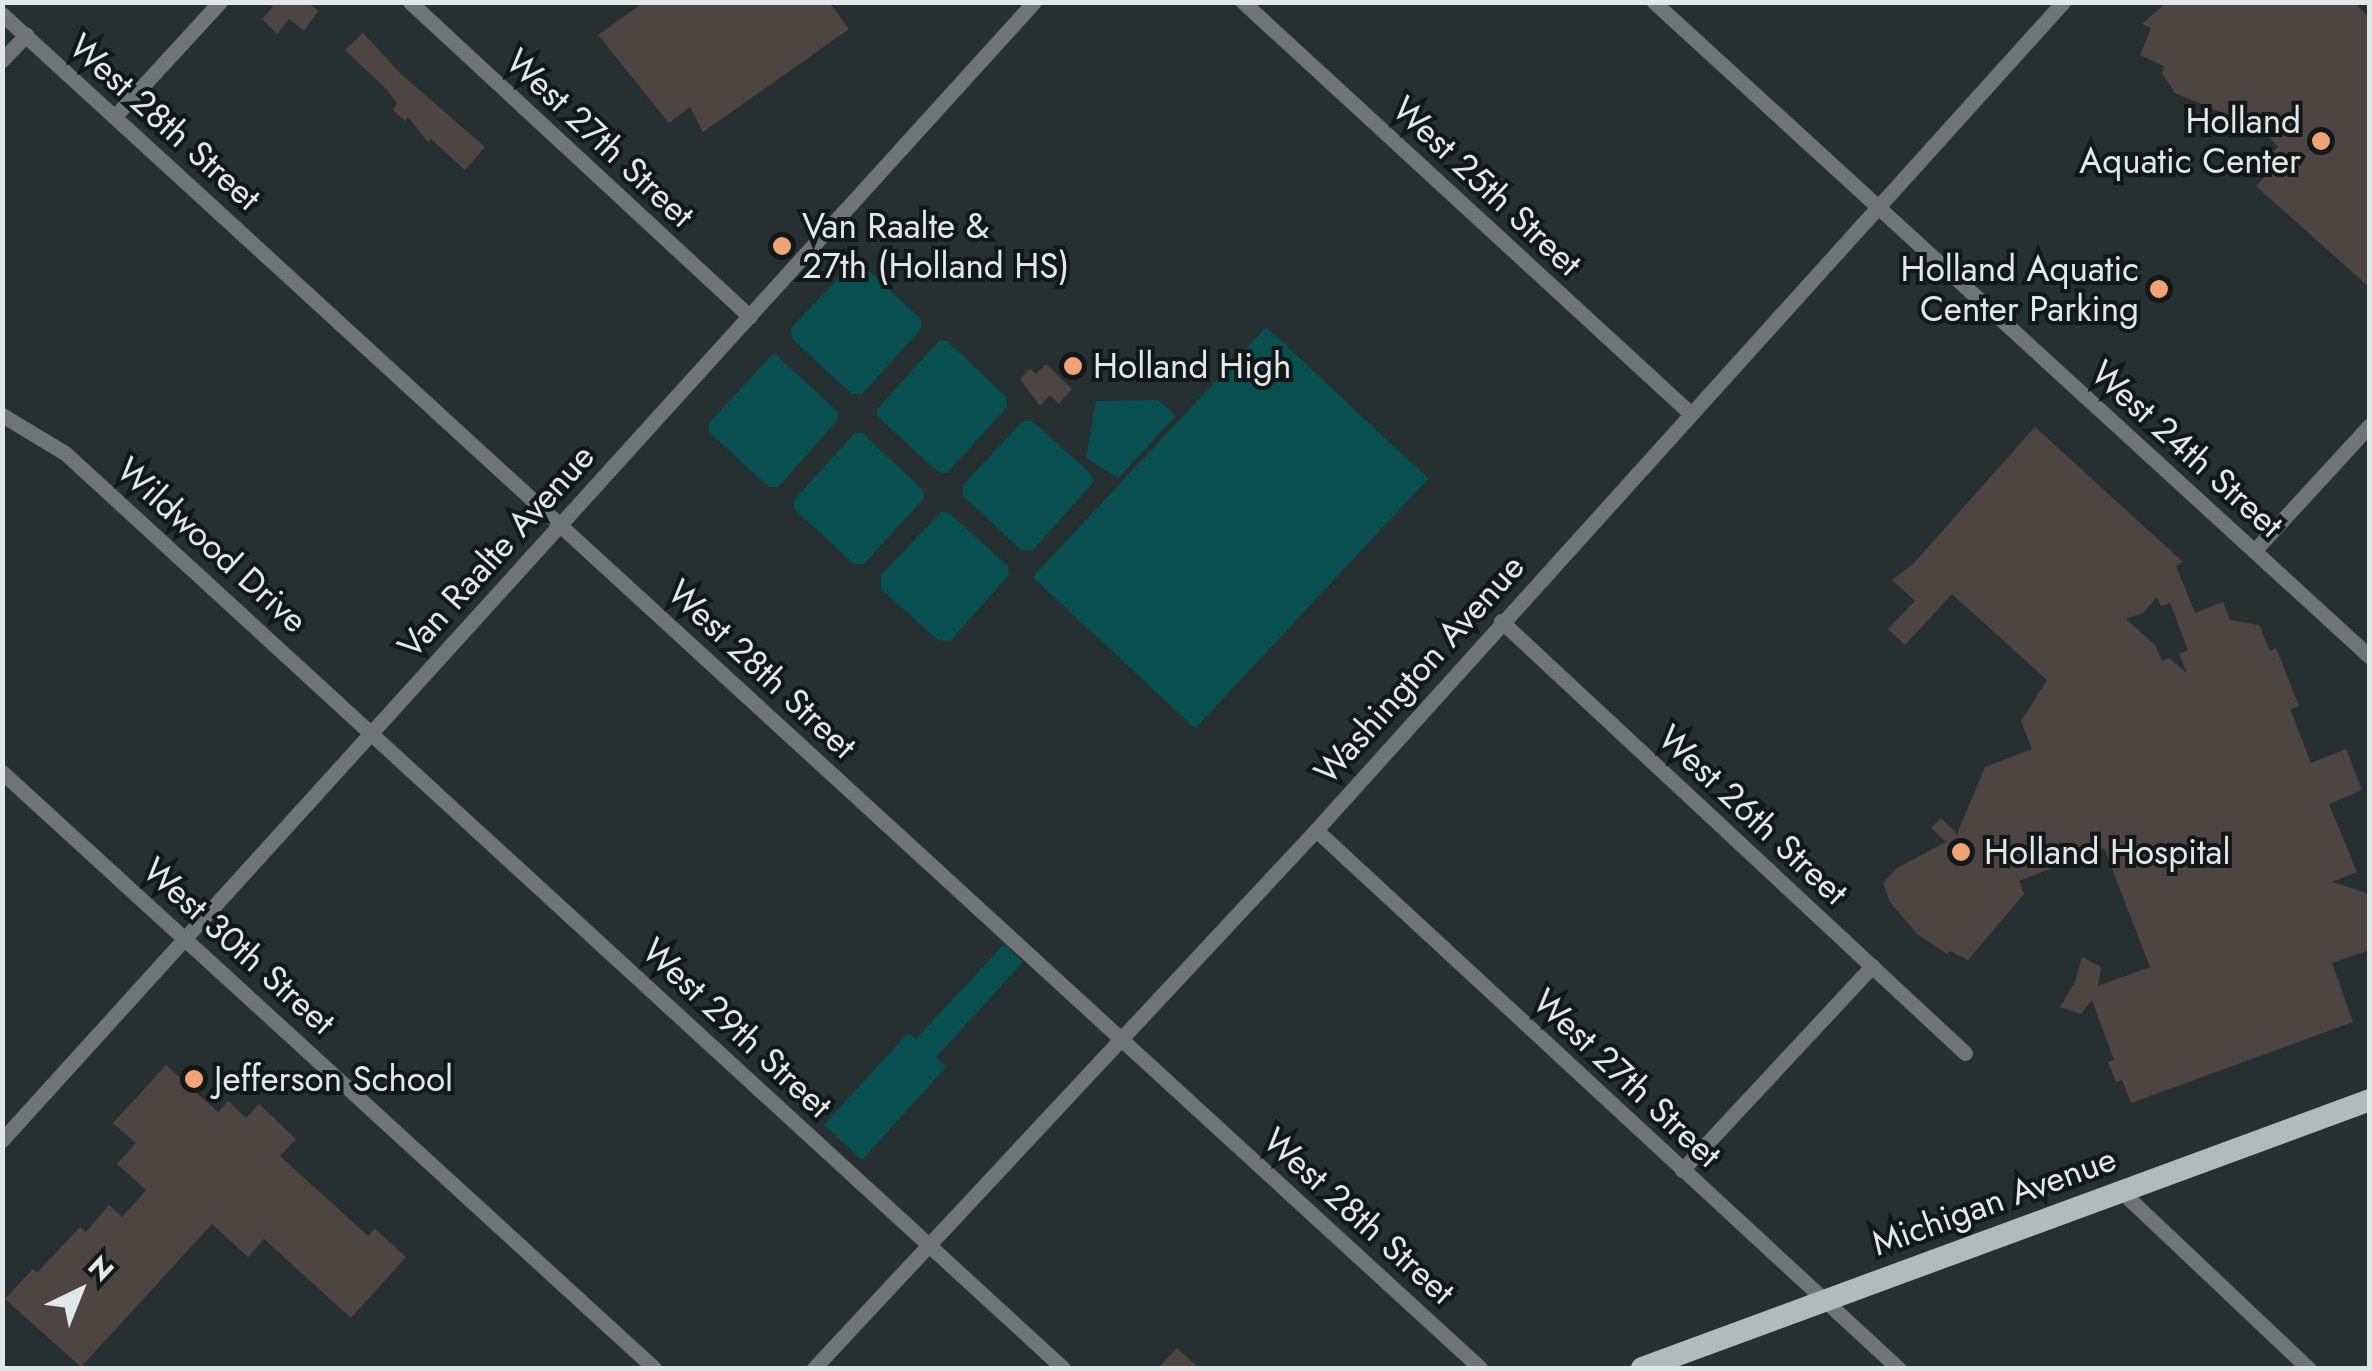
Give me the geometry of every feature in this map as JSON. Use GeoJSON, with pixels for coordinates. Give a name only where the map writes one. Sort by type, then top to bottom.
{"type":"FeatureCollection","features":[{"type":"Feature","properties":{"kind":"main road","name":"Michigan Avenue"},"geometry":{"type":"LineString","coordinates":[[1642,1368],[2370,1100]]}},
{"type":"Feature","properties":{"kind":"street"},"geometry":{"type":"LineString","coordinates":[[115,116],[220,2]]}},
{"type":"Feature","properties":{"kind":"street","name":"West 27th Street"},"geometry":{"type":"LineString","coordinates":[[410,2],[750,318]]}},
{"type":"Feature","properties":{"kind":"street","name":"Van Raalte Avenue"},"geometry":{"type":"LineString","coordinates":[[2,1140],[1034,2]]}},
{"type":"Feature","properties":{"kind":"street","name":"West 25th Street"},"geometry":{"type":"LineString","coordinates":[[1243,2],[1690,413]]}},
{"type":"Feature","properties":{"kind":"street","name":"West 24th Street"},"geometry":{"type":"LineString","coordinates":[[1654,2],[2370,657]]}},
{"type":"Feature","properties":{"kind":"street","name":"Washington Avenue"},"geometry":{"type":"LineString","coordinates":[[814,1368],[1316,830],[1500,621],[2062,3]]}},
{"type":"Feature","properties":{"kind":"street","name":"West 28th Street"},"geometry":{"type":"LineString","coordinates":[[2,14],[1480,1368]]}},
{"type":"Feature","properties":{"kind":"street"},"geometry":{"type":"LineString","coordinates":[[2,60],[26,35]]}},
{"type":"Feature","properties":{"kind":"street","name":"Wildwood Drive"},"geometry":{"type":"LineString","coordinates":[[2,416],[65,453],[372,731]]}},
{"type":"Feature","properties":{"kind":"street"},"geometry":{"type":"LineString","coordinates":[[2254,551],[2370,425]]}},
{"type":"Feature","properties":{"kind":"street","name":"West 26th Street"},"geometry":{"type":"LineString","coordinates":[[1500,621],[1965,1053]]}},
{"type":"Feature","properties":{"kind":"street","name":"West 29th Street"},"geometry":{"type":"LineString","coordinates":[[372,731],[1062,1368]]}},
{"type":"Feature","properties":{"kind":"street","name":"West 30th Street"},"geometry":{"type":"LineString","coordinates":[[2,772],[187,937],[654,1368]]}},
{"type":"Feature","properties":{"kind":"street","name":"West 27th Street"},"geometry":{"type":"LineString","coordinates":[[1316,830],[1898,1368]]}},
{"type":"Feature","properties":{"kind":"street"},"geometry":{"type":"LineString","coordinates":[[1682,1170],[1872,966]]}},
{"type":"Feature","properties":{"kind":"street"},"geometry":{"type":"LineString","coordinates":[[2123,1193],[2308,1368]]}},
{"type":"Feature","properties":{"kind":"shaded area"},"geometry":{"type":"Polygon","coordinates":[[[852,264],[862,265],[921,319],[921,329],[862,394],[852,394],[792,339],[791,328],[852,264]]]}},
{"type":"Feature","properties":{"kind":"shaded area"},"geometry":{"type":"Polygon","coordinates":[[[1266,327],[1428,478],[1195,729],[1033,577],[1266,327]]]}},
{"type":"Feature","properties":{"kind":"shaded area"},"geometry":{"type":"Polygon","coordinates":[[[939,341],[947,341],[1006,397],[1007,407],[947,473],[938,472],[877,416],[877,409],[939,341]]]}},
{"type":"Feature","properties":{"kind":"shaded area"},"geometry":{"type":"Polygon","coordinates":[[[774,353],[838,412],[838,420],[778,487],[769,487],[708,431],[709,423],[774,353]]]}},
{"type":"Feature","properties":{"kind":"shaded area"},"geometry":{"type":"Polygon","coordinates":[[[1158,400],[1176,416],[1118,478],[1086,458],[1096,401],[1158,400]]]}},
{"type":"Feature","properties":{"kind":"shaded area"},"geometry":{"type":"Polygon","coordinates":[[[1023,421],[1032,421],[1091,474],[1093,483],[1032,551],[1021,550],[963,496],[963,485],[1023,421]]]}},
{"type":"Feature","properties":{"kind":"shaded area"},"geometry":{"type":"Polygon","coordinates":[[[855,433],[862,433],[923,490],[924,498],[864,564],[854,564],[794,509],[794,500],[855,433]]]}},
{"type":"Feature","properties":{"kind":"shaded area"},"geometry":{"type":"Polygon","coordinates":[[[941,512],[948,512],[1008,566],[1009,575],[950,641],[938,640],[881,589],[881,575],[941,512]]]}},
{"type":"Feature","properties":{"kind":"shaded area"},"geometry":{"type":"Polygon","coordinates":[[[1004,944],[1023,962],[936,1057],[946,1067],[862,1160],[824,1125],[908,1033],[916,1039],[1004,944]]]}},
{"type":"Feature","properties":{"kind":"building"},"geometry":{"type":"Polygon","coordinates":[[[268,2],[308,2],[318,11],[304,31],[289,19],[277,34],[262,19],[273,7],[268,2]]]}},
{"type":"Feature","properties":{"kind":"building"},"geometry":{"type":"Polygon","coordinates":[[[644,2],[829,2],[849,29],[703,132],[690,107],[669,123],[598,35],[644,2]]]}},
{"type":"Feature","properties":{"kind":"building","name":"Holland Aquatic Center"},"geometry":{"type":"Polygon","coordinates":[[[2167,2],[2353,2],[2370,18],[2370,288],[2256,186],[2276,164],[2268,157],[2278,147],[2263,130],[2175,93],[2162,73],[2164,66],[2140,55],[2151,28],[2142,24],[2167,2]]]}},
{"type":"Feature","properties":{"kind":"building"},"geometry":{"type":"Polygon","coordinates":[[[363,33],[401,74],[485,147],[465,170],[431,139],[428,142],[408,117],[405,121],[393,110],[397,103],[387,90],[345,50],[363,33]]]}},
{"type":"Feature","properties":{"kind":"building"},"geometry":{"type":"Polygon","coordinates":[[[1046,364],[1072,389],[1059,404],[1050,395],[1040,406],[1020,379],[1030,369],[1036,374],[1046,364]]]}},
{"type":"Feature","properties":{"kind":"building","name":"Holland Hospital"},"geometry":{"type":"Polygon","coordinates":[[[2035,427],[2183,562],[2176,566],[2195,613],[2223,602],[2230,620],[2259,625],[2270,651],[2276,648],[2299,706],[2290,709],[2311,763],[2346,749],[2362,790],[2329,804],[2357,872],[2332,882],[2370,894],[2370,950],[2332,963],[2353,1022],[2131,1103],[2122,1080],[2116,1082],[2108,1062],[2114,1060],[2092,1000],[2081,1014],[2060,1007],[2075,982],[2082,957],[2101,967],[2098,986],[2150,967],[2104,848],[2019,881],[2024,894],[1968,960],[1950,951],[1947,954],[1917,934],[1890,902],[1883,883],[1897,868],[1946,842],[1931,828],[1941,818],[1957,834],[1985,767],[2032,749],[2021,721],[2047,680],[1952,594],[1905,645],[1888,629],[1915,601],[1892,580],[1913,564],[2035,427]],[[2157,597],[2143,613],[2126,619],[2155,645],[2162,661],[2169,658],[2187,673],[2179,654],[2188,650],[2170,603],[2161,606],[2157,597]]]}},
{"type":"Feature","properties":{"kind":"building"},"geometry":{"type":"Polygon","coordinates":[[[166,1065],[218,1112],[228,1101],[246,1118],[259,1104],[296,1139],[280,1156],[368,1236],[375,1229],[406,1257],[351,1318],[264,1239],[248,1257],[212,1224],[81,1367],[5,1299],[33,1269],[37,1273],[80,1227],[86,1232],[109,1205],[122,1217],[146,1190],[117,1164],[136,1143],[113,1123],[166,1065]]]}},
{"type":"Feature","properties":{"kind":"building"},"geometry":{"type":"Polygon","coordinates":[[[1177,1348],[1199,1368],[1158,1368],[1177,1348]]]}},
{"type":"Feature","properties":{"kind":"place","name":"Holland Aquatic Center"},"geometry":{"type":"Point","coordinates":[2321,141]}},
{"type":"Feature","properties":{"kind":"place","name":"Van Raalte & 27th (Holland HS)"},"geometry":{"type":"Point","coordinates":[782,246]}},
{"type":"Feature","properties":{"kind":"place","name":"Holland Aquatic Center Parking"},"geometry":{"type":"Point","coordinates":[2159,289]}},
{"type":"Feature","properties":{"kind":"place","name":"Holland High"},"geometry":{"type":"Point","coordinates":[1073,366]}},
{"type":"Feature","properties":{"kind":"place","name":"Holland Hospital"},"geometry":{"type":"Point","coordinates":[1961,852]}},
{"type":"Feature","properties":{"kind":"place","name":"Jefferson School"},"geometry":{"type":"Point","coordinates":[194,1079]}}]}
